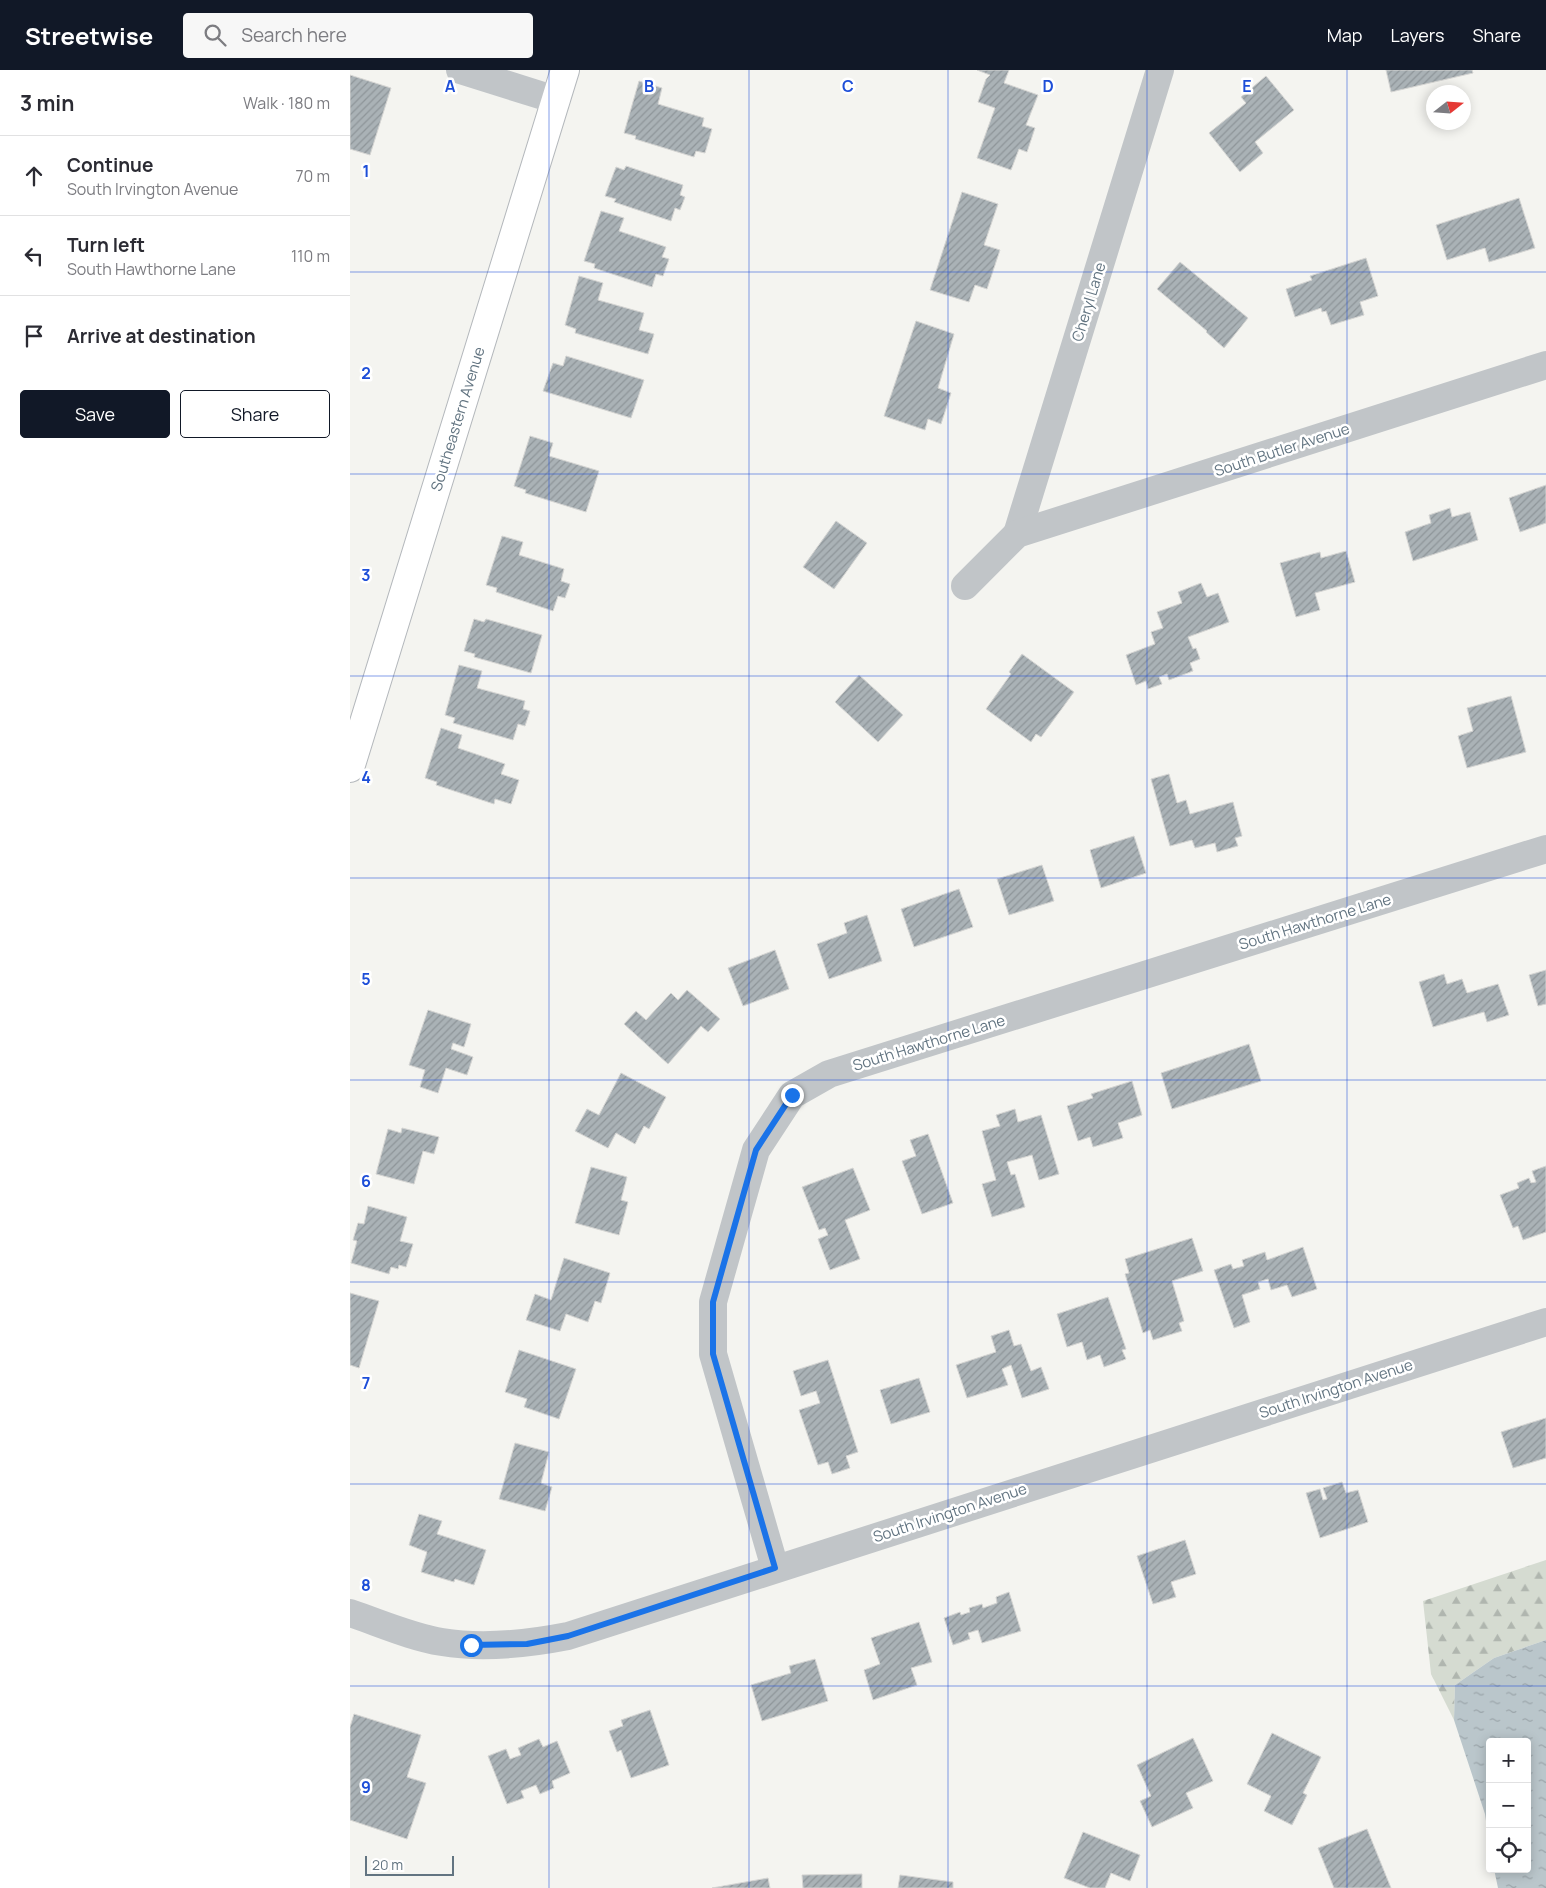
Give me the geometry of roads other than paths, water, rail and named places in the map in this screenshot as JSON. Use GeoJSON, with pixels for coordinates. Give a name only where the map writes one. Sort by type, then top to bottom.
{"type":"FeatureCollection","features":[{"type":"Feature","properties":{"kind":"main road","name":"Southeastern Avenue"},"geometry":{"type":"LineString","coordinates":[[350,768],[565,70]]}},
{"type":"Feature","properties":{"kind":"street"},"geometry":{"type":"LineString","coordinates":[[460,70],[556,100]]}},
{"type":"Feature","properties":{"kind":"street","name":"Cheryl Lane"},"geometry":{"type":"LineString","coordinates":[[1017,534],[1160,70]]}},
{"type":"Feature","properties":{"kind":"street","name":"South Butler Avenue"},"geometry":{"type":"LineString","coordinates":[[1017,534],[1546,365]]}},
{"type":"Feature","properties":{"kind":"street"},"geometry":{"type":"LineString","coordinates":[[965,586],[1017,534]]}},
{"type":"Feature","properties":{"kind":"street","name":"South Hawthorne Lane"},"geometry":{"type":"LineString","coordinates":[[775,1568],[713,1354],[713,1302],[756,1150],[792,1095],[829,1074],[1546,849]]}},
{"type":"Feature","properties":{"kind":"street","name":"South Irvington Avenue"},"geometry":{"type":"LineString","coordinates":[[350,1613],[443,1642],[490,1645],[527,1644],[596,1628],[775,1568],[1546,1322]]}},
{"type":"Feature","properties":{"kind":"water"},"geometry":{"type":"Polygon","coordinates":[[[1546,1640],[1546,1888],[1498,1888],[1495,1873],[1531,1873],[1531,1738],[1486,1738],[1486,1821],[1454,1720],[1455,1685],[1494,1658],[1546,1640]]]}}]}
